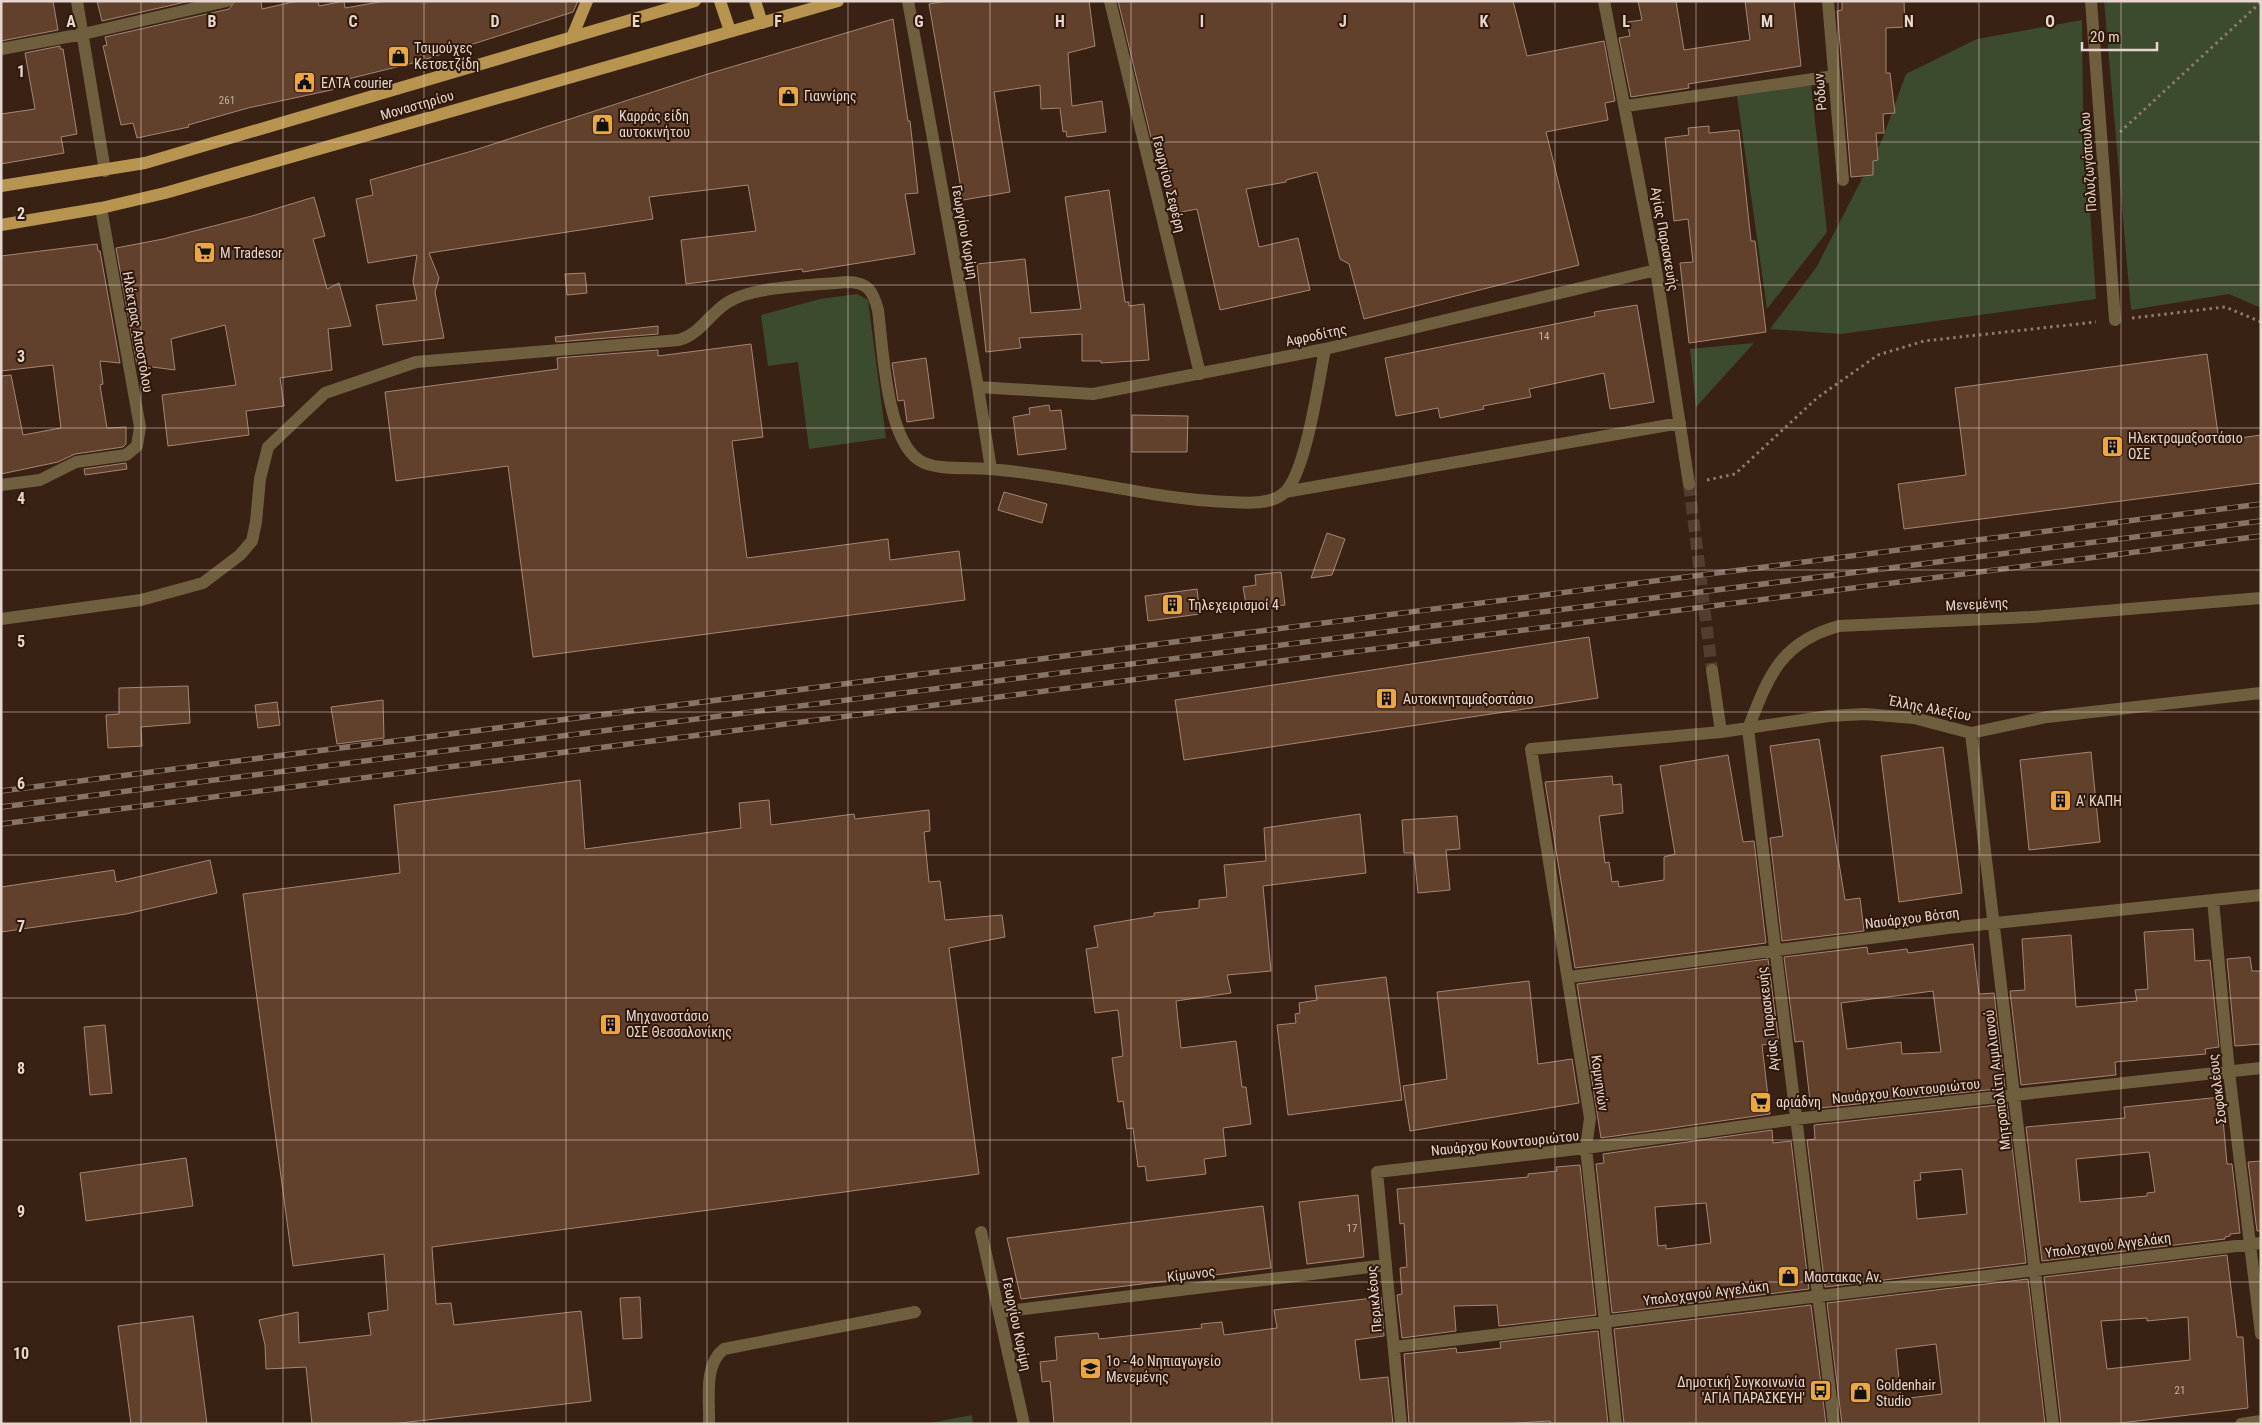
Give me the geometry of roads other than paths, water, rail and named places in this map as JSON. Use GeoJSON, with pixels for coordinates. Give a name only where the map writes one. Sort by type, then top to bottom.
{"type":"FeatureCollection","features":[{"type":"Feature","properties":{"kind":"main road"},"geometry":{"type":"LineString","coordinates":[[572,38],[587,1]]}},
{"type":"Feature","properties":{"kind":"main road","name":"Μοναστηρίου"},"geometry":{"type":"LineString","coordinates":[[1,186],[105,171],[145,163],[695,1]]}},
{"type":"Feature","properties":{"kind":"main road"},"geometry":{"type":"LineString","coordinates":[[720,1],[730,31]]}},
{"type":"Feature","properties":{"kind":"main road"},"geometry":{"type":"LineString","coordinates":[[755,1],[762,23]]}},
{"type":"Feature","properties":{"kind":"main road","name":"Μοναστηρίου"},"geometry":{"type":"LineString","coordinates":[[1,225],[101,208],[174,190],[838,1]]}},
{"type":"Feature","properties":{"kind":"street"},"geometry":{"type":"LineString","coordinates":[[77,1],[84,34],[105,171]]}},
{"type":"Feature","properties":{"kind":"street"},"geometry":{"type":"LineString","coordinates":[[1,49],[84,34],[227,1]]}},
{"type":"Feature","properties":{"kind":"street","name":"Γεωργίου Κυρίμη"},"geometry":{"type":"LineString","coordinates":[[908,1],[978,387],[991,469]]}},
{"type":"Feature","properties":{"kind":"street","name":"Γεωργίου Σεφέρη"},"geometry":{"type":"LineString","coordinates":[[1110,1],[1200,374]]}},
{"type":"Feature","properties":{"kind":"street","name":"Αγίας Παρασκευής"},"geometry":{"type":"LineString","coordinates":[[1604,1],[1626,106],[1656,270],[1689,484]]}},
{"type":"Feature","properties":{"kind":"street","name":"Ρόδων"},"geometry":{"type":"LineString","coordinates":[[1828,1],[1842,180]]}},
{"type":"Feature","properties":{"kind":"street","name":"Πολυζωγόπουλου"},"geometry":{"type":"LineString","coordinates":[[2091,1],[2115,320]]}},
{"type":"Feature","properties":{"kind":"street"},"geometry":{"type":"LineString","coordinates":[[1626,106],[1834,76]]}},
{"type":"Feature","properties":{"kind":"street","name":"Ηλέκτρας Αποστόλου"},"geometry":{"type":"LineString","coordinates":[[1,485],[40,480],[81,461],[124,455],[137,446],[140,427],[101,208]]}},
{"type":"Feature","properties":{"kind":"street","name":"Αφροδίτης"},"geometry":{"type":"LineString","coordinates":[[978,387],[1093,394],[1325,349],[1656,270]]}},
{"type":"Feature","properties":{"kind":"street"},"geometry":{"type":"LineString","coordinates":[[1,619],[141,600],[203,583],[240,555],[252,541],[256,522],[260,479],[268,447],[325,393],[416,362],[679,340],[693,334],[728,301],[750,293],[859,282],[867,286],[875,298],[892,409],[901,436],[912,454],[927,465],[991,469],[1213,501],[1266,501],[1276,498],[1285,492],[1680,423]]}},
{"type":"Feature","properties":{"kind":"street"},"geometry":{"type":"LineString","coordinates":[[1285,492],[1302,454],[1325,349]]}},
{"type":"Feature","properties":{"kind":"street","name":"Μενεμένης"},"geometry":{"type":"LineString","coordinates":[[1748,729],[1768,680],[1781,659],[1806,638],[1839,626],[2031,616],[2261,598]]}},
{"type":"Feature","properties":{"kind":"street"},"geometry":{"type":"LineString","coordinates":[[1712,670],[1721,732]]}},
{"type":"Feature","properties":{"kind":"street","name":"Έλλης Αλεξίου"},"geometry":{"type":"LineString","coordinates":[[1532,749],[1721,732],[1829,716],[1881,714],[1914,718],[1971,733],[2046,717],[2261,693]]}},
{"type":"Feature","properties":{"kind":"street","name":"Αγίας Παρασκευής"},"geometry":{"type":"LineString","coordinates":[[1748,729],[1816,1295],[1834,1424]]}},
{"type":"Feature","properties":{"kind":"street","name":"Μητροπολίτη Αιμιλιανού"},"geometry":{"type":"LineString","coordinates":[[1971,733],[2053,1424]]}},
{"type":"Feature","properties":{"kind":"street","name":"Κομνηνών"},"geometry":{"type":"LineString","coordinates":[[1532,749],[1590,1118],[1586,1148],[1616,1424]]}},
{"type":"Feature","properties":{"kind":"street","name":"Ναυάρχου Βότση"},"geometry":{"type":"LineString","coordinates":[[1568,977],[1948,928],[2261,895]]}},
{"type":"Feature","properties":{"kind":"street","name":"Σοφοκλέους"},"geometry":{"type":"LineString","coordinates":[[2213,900],[2229,1072],[2256,1243],[2261,1334]]}},
{"type":"Feature","properties":{"kind":"street","name":"Ναυάρχου Κουντουριώτου"},"geometry":{"type":"LineString","coordinates":[[1377,1172],[1586,1148],[1795,1119],[2261,1068]]}},
{"type":"Feature","properties":{"kind":"street","name":"Περικλέους"},"geometry":{"type":"LineString","coordinates":[[1377,1172],[1401,1424]]}},
{"type":"Feature","properties":{"kind":"street","name":"Γεωργίου Κυρίμη"},"geometry":{"type":"LineString","coordinates":[[981,1232],[1024,1424]]}},
{"type":"Feature","properties":{"kind":"street","name":"Υπολοχαγού Αγγελάκη"},"geometry":{"type":"LineString","coordinates":[[1394,1347],[1605,1320],[2256,1243]]}},
{"type":"Feature","properties":{"kind":"street","name":"Κίμωνος"},"geometry":{"type":"LineString","coordinates":[[1000,1312],[1386,1265]]}},
{"type":"Feature","properties":{"kind":"street"},"geometry":{"type":"LineString","coordinates":[[709,1424],[710,1368],[715,1355],[724,1349],[915,1312]]}},
{"type":"Feature","properties":{"kind":"street"},"geometry":{"type":"LineString","coordinates":[[2241,1424],[2261,1422]]}},
{"type":"Feature","properties":{"kind":"tunnel"},"geometry":{"type":"LineString","coordinates":[[1689,484],[1712,670]]}},
{"type":"Feature","properties":{"kind":"railway"},"geometry":{"type":"LineString","coordinates":[[1,791],[2261,504]]}},
{"type":"Feature","properties":{"kind":"railway"},"geometry":{"type":"LineString","coordinates":[[1,807],[2261,521]]}},
{"type":"Feature","properties":{"kind":"railway"},"geometry":{"type":"LineString","coordinates":[[1,824],[2261,536]]}},
{"type":"Feature","properties":{"kind":"place","name":"Τσιμούχες Κετσετζίδη"},"geometry":{"type":"Point","coordinates":[398,56]}},
{"type":"Feature","properties":{"kind":"place","name":"ΕΛΤΑ courier"},"geometry":{"type":"Point","coordinates":[305,83]}},
{"type":"Feature","properties":{"kind":"place","name":"Γιαννίρης"},"geometry":{"type":"Point","coordinates":[788,96]}},
{"type":"Feature","properties":{"kind":"place","name":"Καρράς είδη αυτοκινήτου"},"geometry":{"type":"Point","coordinates":[603,124]}},
{"type":"Feature","properties":{"kind":"place","name":"M Tradesor"},"geometry":{"type":"Point","coordinates":[204,253]}},
{"type":"Feature","properties":{"kind":"place","name":"Ηλεκτραμαξοστάσιο ΟΣΕ"},"geometry":{"type":"Point","coordinates":[2112,446]}},
{"type":"Feature","properties":{"kind":"place","name":"Τηλεχειρισμοί 4"},"geometry":{"type":"Point","coordinates":[1172,605]}},
{"type":"Feature","properties":{"kind":"place","name":"Αυτοκινηταμαξοστάσιο"},"geometry":{"type":"Point","coordinates":[1387,699]}},
{"type":"Feature","properties":{"kind":"place","name":"Α' ΚΑΠΗ"},"geometry":{"type":"Point","coordinates":[2060,801]}},
{"type":"Feature","properties":{"kind":"place","name":"Μηχανοστάσιο ΟΣΕ Θεσσαλονίκης"},"geometry":{"type":"Point","coordinates":[610,1024]}},
{"type":"Feature","properties":{"kind":"place","name":"αριάδνη"},"geometry":{"type":"Point","coordinates":[1760,1102]}},
{"type":"Feature","properties":{"kind":"place","name":"Μαστακας Αν."},"geometry":{"type":"Point","coordinates":[1788,1277]}},
{"type":"Feature","properties":{"kind":"place","name":"1o - 4o Νηπιαγωγείο Μενεμένης"},"geometry":{"type":"Point","coordinates":[1090,1369]}},
{"type":"Feature","properties":{"kind":"place","name":"Δημοτική Συγκοινωνία 'ΑΓΙΑ ΠΑΡΑΣΚΕΥΗ'"},"geometry":{"type":"Point","coordinates":[1821,1390]}},
{"type":"Feature","properties":{"kind":"place","name":"Goldenhair Studio"},"geometry":{"type":"Point","coordinates":[1860,1393]}}]}
